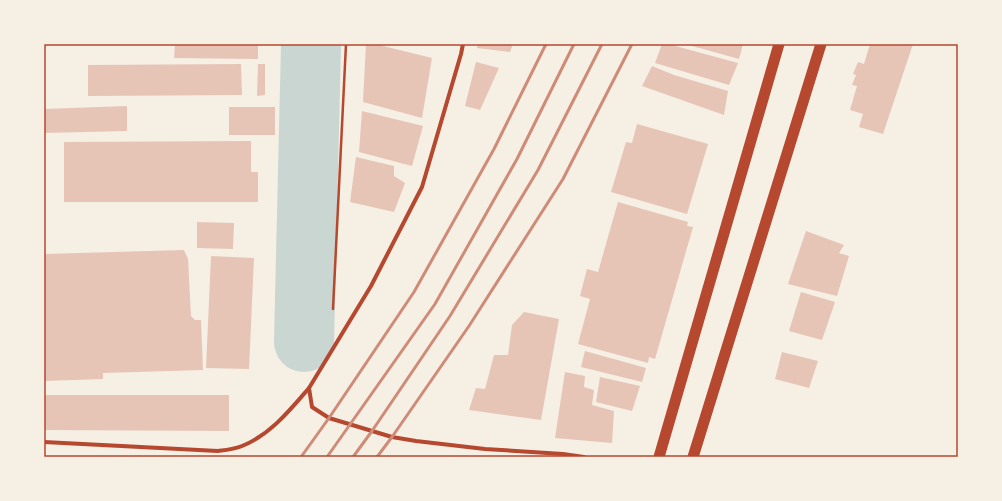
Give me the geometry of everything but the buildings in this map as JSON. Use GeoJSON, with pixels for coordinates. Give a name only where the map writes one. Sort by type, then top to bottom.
{"type":"FeatureCollection","features":[{"type":"Feature","properties":{"kind":"highway"},"geometry":{"type":"LineString","coordinates":[[659,457],[779,44]]}},
{"type":"Feature","properties":{"kind":"highway"},"geometry":{"type":"LineString","coordinates":[[693,457],[821,44]]}},
{"type":"Feature","properties":{"kind":"street"},"geometry":{"type":"LineString","coordinates":[[44,442],[218,451],[242,446],[265,433],[282,418],[309,388],[371,286],[422,187],[463,44]]}},
{"type":"Feature","properties":{"kind":"street"},"geometry":{"type":"LineString","coordinates":[[309,388],[312,407],[329,418],[392,437],[478,448],[563,454],[584,457]]}},
{"type":"Feature","properties":{"kind":"path"},"geometry":{"type":"LineString","coordinates":[[333,312],[346,44]]}},
{"type":"Feature","properties":{"kind":"waterway"},"geometry":{"type":"LineString","coordinates":[[304,342],[311,44]]}},
{"type":"Feature","properties":{"kind":"railway"},"geometry":{"type":"LineString","coordinates":[[301,457],[414,292],[494,149],[546,44]]}},
{"type":"Feature","properties":{"kind":"railway"},"geometry":{"type":"LineString","coordinates":[[327,457],[435,304],[517,159],[574,44]]}},
{"type":"Feature","properties":{"kind":"railway"},"geometry":{"type":"LineString","coordinates":[[353,457],[450,316],[538,170],[602,44]]}},
{"type":"Feature","properties":{"kind":"railway"},"geometry":{"type":"LineString","coordinates":[[377,457],[469,326],[563,179],[632,44]]}}]}
